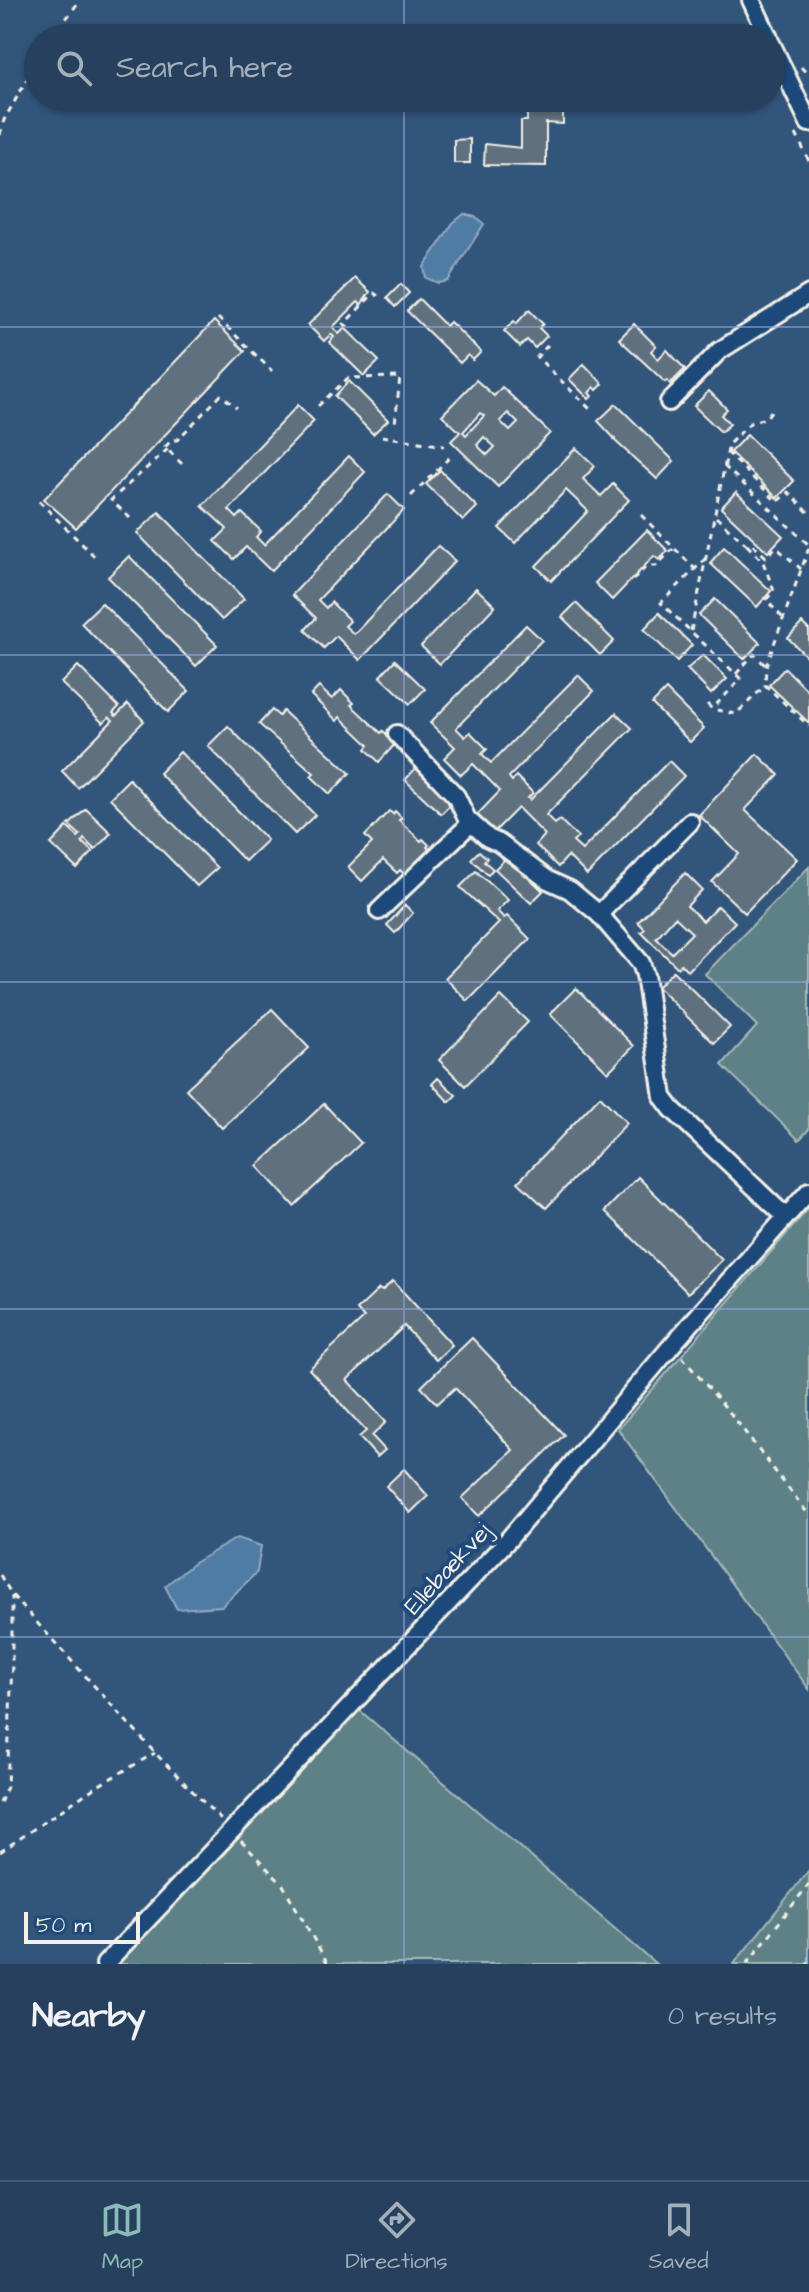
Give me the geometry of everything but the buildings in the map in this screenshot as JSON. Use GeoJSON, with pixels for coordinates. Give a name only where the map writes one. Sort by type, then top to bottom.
{"type":"FeatureCollection","features":[{"type":"Feature","properties":{"kind":"street"},"geometry":{"type":"LineString","coordinates":[[751,0],[762,24]]}},
{"type":"Feature","properties":{"kind":"street"},"geometry":{"type":"LineString","coordinates":[[785,72],[809,123]]}},
{"type":"Feature","properties":{"kind":"street"},"geometry":{"type":"LineString","coordinates":[[669,402],[719,351],[809,294]]}},
{"type":"Feature","properties":{"kind":"street"},"geometry":{"type":"LineString","coordinates":[[397,734],[456,796],[471,823],[548,880],[570,890],[599,914],[641,963],[663,1097],[785,1216]]}},
{"type":"Feature","properties":{"kind":"street"},"geometry":{"type":"LineString","coordinates":[[599,914],[690,822]]}},
{"type":"Feature","properties":{"kind":"street"},"geometry":{"type":"LineString","coordinates":[[379,911],[471,823]]}},
{"type":"Feature","properties":{"kind":"street","name":"Ellebækvej"},"geometry":{"type":"LineString","coordinates":[[105,1964],[508,1540],[672,1345],[809,1191]]}},
{"type":"Feature","properties":{"kind":"path"},"geometry":{"type":"LineString","coordinates":[[62,24],[80,0]]}},
{"type":"Feature","properties":{"kind":"path"},"geometry":{"type":"LineString","coordinates":[[0,135],[4,120],[24,85]]}},
{"type":"Feature","properties":{"kind":"path"},"geometry":{"type":"LineString","coordinates":[[348,327],[344,324],[354,313],[374,293],[378,296]]}},
{"type":"Feature","properties":{"kind":"path"},"geometry":{"type":"LineString","coordinates":[[218,318],[272,371]]}},
{"type":"Feature","properties":{"kind":"path"},"geometry":{"type":"LineString","coordinates":[[548,345],[537,357],[591,410]]}},
{"type":"Feature","properties":{"kind":"path"},"geometry":{"type":"LineString","coordinates":[[318,406],[348,378],[400,377],[395,424]]}},
{"type":"Feature","properties":{"kind":"path"},"geometry":{"type":"LineString","coordinates":[[182,464],[165,447],[172,440],[177,440],[221,395],[237,408]]}},
{"type":"Feature","properties":{"kind":"path"},"geometry":{"type":"LineString","coordinates":[[691,631],[729,444],[751,422],[766,418],[774,407]]}},
{"type":"Feature","properties":{"kind":"path"},"geometry":{"type":"LineString","coordinates":[[382,436],[444,446]]}},
{"type":"Feature","properties":{"kind":"path"},"geometry":{"type":"LineString","coordinates":[[130,518],[111,500],[168,449]]}},
{"type":"Feature","properties":{"kind":"path"},"geometry":{"type":"LineString","coordinates":[[727,452],[777,502],[788,492],[809,513]]}},
{"type":"Feature","properties":{"kind":"path"},"geometry":{"type":"LineString","coordinates":[[411,496],[452,455]]}},
{"type":"Feature","properties":{"kind":"path"},"geometry":{"type":"LineString","coordinates":[[707,704],[712,709],[736,714],[765,685],[766,666],[809,546],[724,466]]}},
{"type":"Feature","properties":{"kind":"path"},"geometry":{"type":"LineString","coordinates":[[39,501],[94,556]]}},
{"type":"Feature","properties":{"kind":"path"},"geometry":{"type":"LineString","coordinates":[[641,515],[695,569]]}},
{"type":"Feature","properties":{"kind":"path"},"geometry":{"type":"LineString","coordinates":[[716,517],[763,562],[774,591],[766,600],[783,618]]}},
{"type":"Feature","properties":{"kind":"path"},"geometry":{"type":"LineString","coordinates":[[747,545],[752,544],[766,557],[776,547],[801,569]]}},
{"type":"Feature","properties":{"kind":"path"},"geometry":{"type":"LineString","coordinates":[[633,580],[647,566],[656,566],[674,548]]}},
{"type":"Feature","properties":{"kind":"path"},"geometry":{"type":"LineString","coordinates":[[706,558],[661,603],[741,679],[712,709]]}},
{"type":"Feature","properties":{"kind":"path"},"geometry":{"type":"LineString","coordinates":[[736,674],[754,654],[766,666]]}},
{"type":"Feature","properties":{"kind":"path"},"geometry":{"type":"LineString","coordinates":[[765,685],[809,726]]}},
{"type":"Feature","properties":{"kind":"path"},"geometry":{"type":"LineString","coordinates":[[672,1345],[731,1414],[809,1515]]}},
{"type":"Feature","properties":{"kind":"path"},"geometry":{"type":"LineString","coordinates":[[0,1575],[12,1595],[155,1753],[283,1885],[328,1964]]}},
{"type":"Feature","properties":{"kind":"path"},"geometry":{"type":"LineString","coordinates":[[0,1803],[7,1787],[12,1595]]}},
{"type":"Feature","properties":{"kind":"path"},"geometry":{"type":"LineString","coordinates":[[0,1852],[94,1788],[155,1753]]}},
{"type":"Feature","properties":{"kind":"path"},"geometry":{"type":"LineString","coordinates":[[747,1964],[809,1884]]}},
{"type":"Feature","properties":{"kind":"green space"},"geometry":{"type":"Polygon","coordinates":[[[809,867],[809,1129],[799,1140],[722,1065],[757,1026],[705,974],[809,867]]]}},
{"type":"Feature","properties":{"kind":"green space"},"geometry":{"type":"Polygon","coordinates":[[[809,1208],[809,1689],[618,1429],[809,1208]]]}},
{"type":"Feature","properties":{"kind":"green space"},"geometry":{"type":"Polygon","coordinates":[[[358,1709],[656,1964],[113,1964],[358,1709]]]}},
{"type":"Feature","properties":{"kind":"green space"},"geometry":{"type":"Polygon","coordinates":[[[809,1870],[809,1964],[734,1964],[809,1870]]]}},
{"type":"Feature","properties":{"kind":"water"},"geometry":{"type":"Polygon","coordinates":[[[464,214],[484,224],[448,281],[438,283],[426,278],[424,267],[453,223],[464,214]]]}},
{"type":"Feature","properties":{"kind":"water"},"geometry":{"type":"Polygon","coordinates":[[[237,1538],[261,1546],[257,1572],[222,1606],[177,1609],[165,1586],[194,1563],[237,1538]]]}}]}
